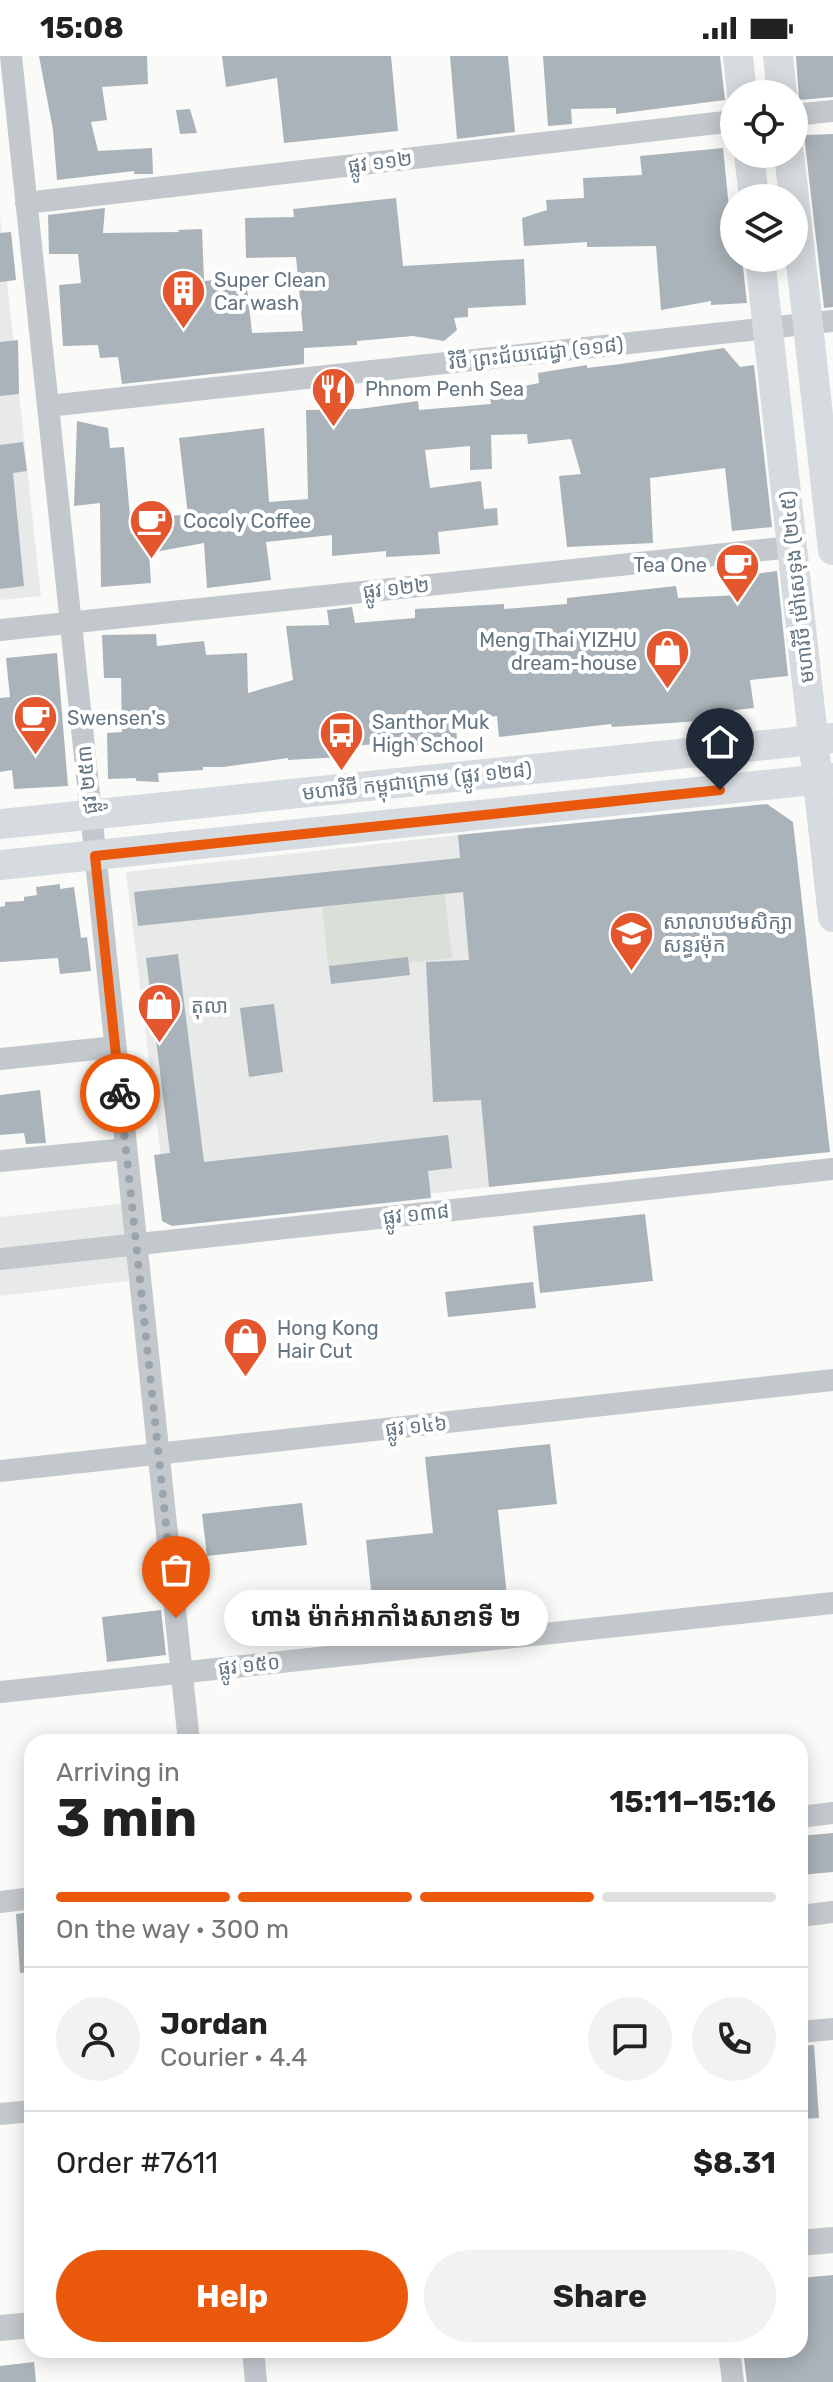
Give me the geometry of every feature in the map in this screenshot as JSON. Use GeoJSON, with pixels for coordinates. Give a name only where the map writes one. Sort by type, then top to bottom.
{"type":"FeatureCollection","features":[{"type":"Feature","properties":{"kind":"main road"},"geometry":{"type":"LineString","coordinates":[[738,56],[741,80]]}},
{"type":"Feature","properties":{"kind":"main road"},"geometry":{"type":"LineString","coordinates":[[778,56],[781,80]]}},
{"type":"Feature","properties":{"kind":"main road","name":"មហាវិថី ម៉ៅសេទុង (២៤៥)"},"geometry":{"type":"LineString","coordinates":[[808,265],[820,323],[833,547]]}},
{"type":"Feature","properties":{"kind":"main road","name":"មហាវិថី ម៉ៅសេទុង (២៤៥)"},"geometry":{"type":"LineString","coordinates":[[762,272],[792,547],[823,739],[833,917]]}},
{"type":"Feature","properties":{"kind":"main road","name":"មហាវិថី កម្ពុជាក្រោម (ផ្លូវ ១២៨)"},"geometry":{"type":"LineString","coordinates":[[0,824],[823,739]]}},
{"type":"Feature","properties":{"kind":"main road","name":"មហាវិថី កម្ពុជាក្រោម (ផ្លូវ ១២៨)"},"geometry":{"type":"LineString","coordinates":[[0,865],[826,779]]}},
{"type":"Feature","properties":{"kind":"street","name":"ផ្លូវ ២៥៣"},"geometry":{"type":"LineString","coordinates":[[11,56],[188,1734]]}},
{"type":"Feature","properties":{"kind":"street"},"geometry":{"type":"LineString","coordinates":[[808,114],[833,111]]}},
{"type":"Feature","properties":{"kind":"street","name":"ផ្លូវ ១១២"},"geometry":{"type":"LineString","coordinates":[[26,203],[720,123]]}},
{"type":"Feature","properties":{"kind":"street","name":"វិថី ព្រះជ័យជេដ្ធា (១១៨)"},"geometry":{"type":"LineString","coordinates":[[48,406],[820,323]]}},
{"type":"Feature","properties":{"kind":"street","name":"ផ្លូវ ១២២"},"geometry":{"type":"LineString","coordinates":[[0,630],[792,547]]}},
{"type":"Feature","properties":{"kind":"street"},"geometry":{"type":"LineString","coordinates":[[0,1059],[115,1047]]}},
{"type":"Feature","properties":{"kind":"street"},"geometry":{"type":"LineString","coordinates":[[0,1161],[126,1149]]}},
{"type":"Feature","properties":{"kind":"street","name":"ផ្លូវ ១៣៨"},"geometry":{"type":"LineString","coordinates":[[0,1259],[833,1169]]}},
{"type":"Feature","properties":{"kind":"street","name":"ផ្លូវ ១៤៦"},"geometry":{"type":"LineString","coordinates":[[0,1471],[833,1380]]}},
{"type":"Feature","properties":{"kind":"street","name":"ផ្លូវ ១៥០"},"geometry":{"type":"LineString","coordinates":[[0,1692],[833,1603]]}},
{"type":"Feature","properties":{"kind":"street"},"geometry":{"type":"LineString","coordinates":[[808,1816],[833,1813]]}},
{"type":"Feature","properties":{"kind":"street"},"geometry":{"type":"LineString","coordinates":[[0,1902],[24,1899]]}},
{"type":"Feature","properties":{"kind":"street"},"geometry":{"type":"LineString","coordinates":[[808,1915],[833,1912]]}},
{"type":"Feature","properties":{"kind":"street"},"geometry":{"type":"LineString","coordinates":[[808,2031],[833,2029]]}},
{"type":"Feature","properties":{"kind":"street"},"geometry":{"type":"LineString","coordinates":[[0,2114],[24,2112]]}},
{"type":"Feature","properties":{"kind":"street"},"geometry":{"type":"LineString","coordinates":[[808,2242],[833,2240]]}},
{"type":"Feature","properties":{"kind":"street"},"geometry":{"type":"LineString","coordinates":[[0,2328],[24,2326]]}},
{"type":"Feature","properties":{"kind":"street"},"geometry":{"type":"LineString","coordinates":[[254,2358],[256,2382]]}},
{"type":"Feature","properties":{"kind":"street"},"geometry":{"type":"LineString","coordinates":[[730,2358],[733,2382]]}},
{"type":"Feature","properties":{"kind":"shaded area"},"geometry":{"type":"Polygon","coordinates":[[[0,217],[41,596],[0,600],[0,217]]]}},
{"type":"Feature","properties":{"kind":"shaded area"},"geometry":{"type":"Polygon","coordinates":[[[458,835],[489,1187],[169,1223],[126,872],[458,835]]]}},
{"type":"Feature","properties":{"kind":"shaded area"},"geometry":{"type":"Polygon","coordinates":[[[445,894],[452,958],[329,971],[322,907],[445,894]]]}},
{"type":"Feature","properties":{"kind":"shaded area"},"geometry":{"type":"Polygon","coordinates":[[[127,1203],[136,1280],[0,1296],[0,1217],[127,1203]]]}},
{"type":"Feature","properties":{"kind":"building"},"geometry":{"type":"Polygon","coordinates":[[[39,56],[147,56],[148,84],[102,87],[107,120],[91,122],[98,151],[152,148],[153,174],[134,174],[134,171],[57,180],[53,130],[39,56]]]}},
{"type":"Feature","properties":{"kind":"building"},"geometry":{"type":"Polygon","coordinates":[[[222,56],[391,56],[398,131],[284,143],[277,78],[226,87],[222,56]]]}},
{"type":"Feature","properties":{"kind":"building"},"geometry":{"type":"Polygon","coordinates":[[[450,56],[508,56],[515,132],[457,139],[450,56]]]}},
{"type":"Feature","properties":{"kind":"building"},"geometry":{"type":"Polygon","coordinates":[[[543,56],[720,56],[723,80],[720,80],[720,101],[616,114],[616,108],[571,109],[572,124],[548,126],[543,56]]]}},
{"type":"Feature","properties":{"kind":"building"},"geometry":{"type":"Polygon","coordinates":[[[796,56],[833,56],[833,97],[808,99],[808,80],[798,80],[796,56]]]}},
{"type":"Feature","properties":{"kind":"building"},"geometry":{"type":"Polygon","coordinates":[[[190,109],[197,133],[180,134],[176,110],[190,109]]]}},
{"type":"Feature","properties":{"kind":"building"},"geometry":{"type":"Polygon","coordinates":[[[833,134],[833,307],[824,308],[808,168],[808,135],[833,134]]]}},
{"type":"Feature","properties":{"kind":"building"},"geometry":{"type":"Polygon","coordinates":[[[720,148],[720,168],[725,168],[727,184],[720,184],[720,272],[744,272],[747,303],[711,305],[711,301],[661,310],[656,246],[587,247],[587,242],[524,246],[522,218],[547,210],[546,200],[584,198],[583,178],[642,175],[640,156],[720,148]]]}},
{"type":"Feature","properties":{"kind":"building"},"geometry":{"type":"Polygon","coordinates":[[[396,198],[403,266],[524,259],[526,305],[468,308],[468,317],[454,318],[457,330],[444,341],[413,336],[357,341],[357,345],[304,348],[304,364],[122,384],[118,357],[100,358],[98,345],[63,346],[59,285],[81,283],[78,254],[49,254],[48,215],[105,208],[103,233],[202,229],[204,281],[246,277],[252,333],[303,331],[296,257],[246,258],[245,218],[294,217],[293,209],[396,198]]]}},
{"type":"Feature","properties":{"kind":"building"},"geometry":{"type":"Polygon","coordinates":[[[11,232],[16,280],[0,282],[0,233],[11,232]]]}},
{"type":"Feature","properties":{"kind":"building"},"geometry":{"type":"Polygon","coordinates":[[[18,340],[19,394],[0,396],[0,342],[18,340]]]}},
{"type":"Feature","properties":{"kind":"building"},"geometry":{"type":"Polygon","coordinates":[[[724,348],[740,367],[754,365],[772,527],[732,531],[725,468],[650,478],[653,543],[567,547],[559,476],[581,474],[571,439],[528,444],[527,434],[491,435],[492,469],[470,470],[470,446],[425,450],[430,488],[481,481],[484,509],[497,508],[498,525],[438,532],[440,554],[386,557],[386,551],[332,556],[332,535],[266,542],[271,580],[207,588],[204,543],[149,553],[151,583],[101,587],[100,503],[74,506],[77,421],[108,428],[110,448],[124,447],[130,517],[188,515],[179,438],[264,428],[269,502],[308,499],[306,410],[359,409],[418,401],[419,410],[491,404],[490,393],[539,383],[538,373],[724,348]]]}},
{"type":"Feature","properties":{"kind":"building"},"geometry":{"type":"Polygon","coordinates":[[[23,442],[27,471],[13,473],[24,586],[0,589],[0,445],[23,442]]]}},
{"type":"Feature","properties":{"kind":"building"},"geometry":{"type":"Polygon","coordinates":[[[777,571],[788,676],[750,680],[754,708],[699,714],[700,721],[612,727],[611,724],[499,737],[497,716],[456,721],[457,742],[405,748],[404,743],[341,746],[342,757],[288,758],[158,773],[159,782],[136,781],[136,778],[108,779],[107,733],[122,732],[121,678],[104,678],[102,635],[156,634],[157,646],[204,641],[206,655],[247,653],[248,693],[293,680],[286,626],[329,625],[327,610],[352,607],[355,623],[415,618],[415,609],[504,604],[504,609],[567,604],[567,598],[676,586],[678,598],[740,595],[737,576],[777,571]]]}},
{"type":"Feature","properties":{"kind":"building"},"geometry":{"type":"Polygon","coordinates":[[[57,653],[68,786],[14,789],[12,770],[0,772],[0,698],[10,697],[6,658],[57,653]]]}},
{"type":"Feature","properties":{"kind":"building"},"geometry":{"type":"Polygon","coordinates":[[[767,804],[793,822],[830,1152],[489,1187],[481,1100],[433,1102],[426,962],[469,960],[463,892],[138,926],[134,892],[460,858],[458,835],[767,804]]]}},
{"type":"Feature","properties":{"kind":"building"},"geometry":{"type":"Polygon","coordinates":[[[60,884],[60,889],[74,887],[81,938],[87,937],[91,971],[60,974],[58,958],[0,962],[0,907],[5,906],[5,902],[24,901],[24,897],[37,895],[36,887],[60,884]]]}},
{"type":"Feature","properties":{"kind":"building"},"geometry":{"type":"Polygon","coordinates":[[[178,954],[204,1162],[448,1135],[452,1168],[428,1171],[431,1198],[172,1226],[162,1221],[154,1155],[170,1153],[146,958],[178,954]]]}},
{"type":"Feature","properties":{"kind":"building"},"geometry":{"type":"Polygon","coordinates":[[[408,957],[410,975],[331,984],[329,966],[408,957]]]}},
{"type":"Feature","properties":{"kind":"building"},"geometry":{"type":"Polygon","coordinates":[[[274,1004],[283,1072],[249,1077],[240,1008],[274,1004]]]}},
{"type":"Feature","properties":{"kind":"building"},"geometry":{"type":"Polygon","coordinates":[[[40,1090],[46,1143],[26,1144],[24,1133],[0,1135],[0,1095],[40,1090]]]}},
{"type":"Feature","properties":{"kind":"building"},"geometry":{"type":"Polygon","coordinates":[[[645,1214],[653,1281],[540,1293],[533,1226],[645,1214]]]}},
{"type":"Feature","properties":{"kind":"building"},"geometry":{"type":"Polygon","coordinates":[[[533,1282],[536,1308],[448,1317],[445,1292],[533,1282]]]}},
{"type":"Feature","properties":{"kind":"building"},"geometry":{"type":"Polygon","coordinates":[[[550,1444],[557,1504],[498,1510],[507,1596],[373,1610],[366,1540],[433,1533],[425,1457],[550,1444]]]}},
{"type":"Feature","properties":{"kind":"building"},"geometry":{"type":"Polygon","coordinates":[[[302,1503],[307,1545],[207,1556],[202,1514],[302,1503]]]}},
{"type":"Feature","properties":{"kind":"building"},"geometry":{"type":"Polygon","coordinates":[[[161,1610],[166,1655],[107,1662],[102,1617],[161,1610]]]}},
{"type":"Feature","properties":{"kind":"building"},"geometry":{"type":"Polygon","coordinates":[[[833,1833],[833,1872],[808,1874],[808,1835],[833,1833]]]}},
{"type":"Feature","properties":{"kind":"building"},"geometry":{"type":"Polygon","coordinates":[[[24,1913],[24,1973],[20,1973],[16,1914],[24,1913]]]}},
{"type":"Feature","properties":{"kind":"building"},"geometry":{"type":"Polygon","coordinates":[[[808,2045],[814,2045],[819,2118],[808,2119],[808,2045]]]}},
{"type":"Feature","properties":{"kind":"building"},"geometry":{"type":"Polygon","coordinates":[[[833,2275],[833,2382],[747,2382],[744,2358],[808,2358],[808,2277],[833,2275]]]}},
{"type":"Feature","properties":{"kind":"building"},"geometry":{"type":"Polygon","coordinates":[[[34,2362],[36,2382],[0,2382],[0,2366],[34,2362]]]}},
{"type":"Feature","properties":{"kind":"way so far"},"geometry":{"type":"LineString","coordinates":[[120,1093],[176,1618]]}},
{"type":"Feature","properties":{"kind":"place","name":"Super Clean Car wash"},"geometry":{"type":"Point","coordinates":[183,331]}},
{"type":"Feature","properties":{"kind":"place","name":"Phnom Penh Sea"},"geometry":{"type":"Point","coordinates":[334,428]}},
{"type":"Feature","properties":{"kind":"place","name":"Cocoly Coffee"},"geometry":{"type":"Point","coordinates":[152,560]}},
{"type":"Feature","properties":{"kind":"place","name":"Tea One"},"geometry":{"type":"Point","coordinates":[738,604]}},
{"type":"Feature","properties":{"kind":"place","name":"Meng Thai YIZHU dream-house"},"geometry":{"type":"Point","coordinates":[668,691]}},
{"type":"Feature","properties":{"kind":"place","name":"Swensen's"},"geometry":{"type":"Point","coordinates":[36,757]}},
{"type":"Feature","properties":{"kind":"place","name":"Santhor Muk High School"},"geometry":{"type":"Point","coordinates":[341,773]}},
{"type":"Feature","properties":{"kind":"place","name":"សាលាបឋមសិក្សា សន្ធរម៉ុក"},"geometry":{"type":"Point","coordinates":[632,973]}},
{"type":"Feature","properties":{"kind":"place","name":"តុលា"},"geometry":{"type":"Point","coordinates":[160,1045]}},
{"type":"Feature","properties":{"kind":"place","name":"Hong Kong Hair Cut"},"geometry":{"type":"Point","coordinates":[246,1379]}},
{"type":"Feature","properties":{"kind":"place","name":"ហាង ម៉ាក់អាកាំងសាខាទី ២"},"geometry":{"type":"Point","coordinates":[176,1618]}},
{"type":"Feature","properties":{"kind":"route"},"geometry":{"type":"LineString","coordinates":[[120,1093],[95,856],[720,790]]}}]}
